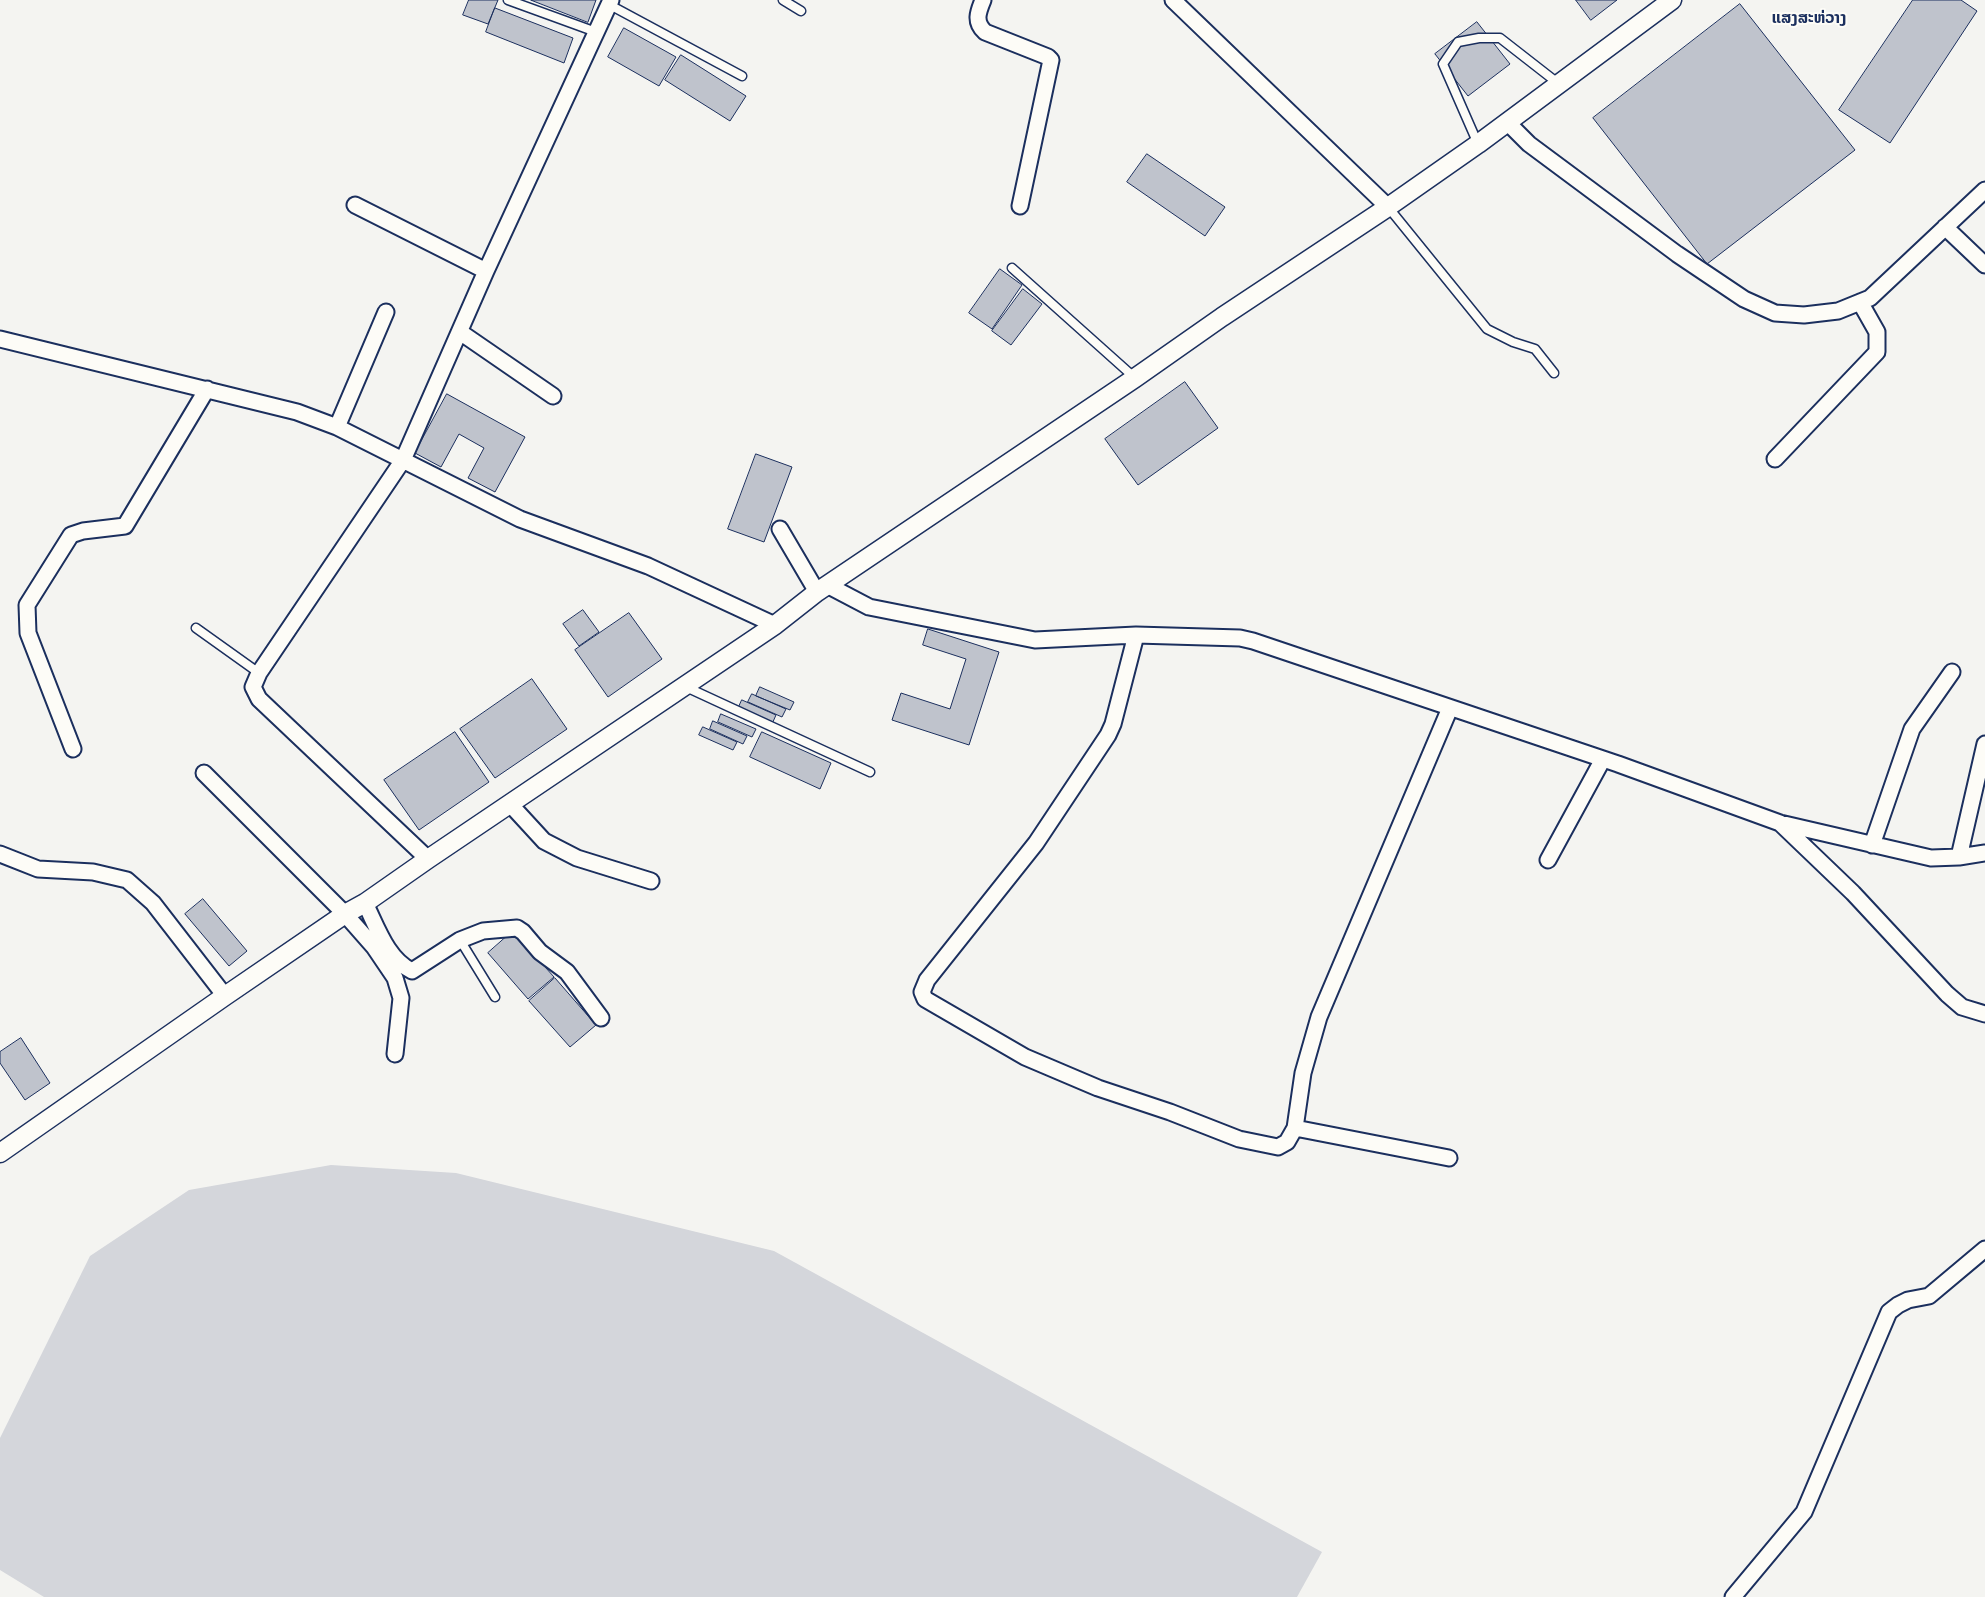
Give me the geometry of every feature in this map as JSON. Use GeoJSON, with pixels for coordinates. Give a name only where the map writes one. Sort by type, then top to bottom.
{"type":"FeatureCollection","features":[{"type":"Feature","properties":{"kind":"street"},"geometry":{"type":"LineString","coordinates":[[983,0],[977,14],[980,27],[985,32],[1048,57],[1051,60],[1020,206]]}},
{"type":"Feature","properties":{"kind":"street"},"geometry":{"type":"LineString","coordinates":[[1173,0],[1388,207]]}},
{"type":"Feature","properties":{"kind":"street"},"geometry":{"type":"LineString","coordinates":[[0,1153],[345,914],[365,903],[775,625],[823,589],[1222,317],[1388,207],[1478,144],[1672,0]]}},
{"type":"Feature","properties":{"kind":"street"},"geometry":{"type":"LineString","coordinates":[[428,859],[259,699],[253,687],[259,673],[403,460],[486,271],[610,2]]}},
{"type":"Feature","properties":{"kind":"street"},"geometry":{"type":"LineString","coordinates":[[1508,122],[1529,144],[1677,254],[1744,299],[1775,313],[1804,315],[1838,310],[1870,298],[1985,190]]}},
{"type":"Feature","properties":{"kind":"street"},"geometry":{"type":"LineString","coordinates":[[355,205],[486,271]]}},
{"type":"Feature","properties":{"kind":"street"},"geometry":{"type":"LineString","coordinates":[[1945,227],[1985,265]]}},
{"type":"Feature","properties":{"kind":"street"},"geometry":{"type":"LineString","coordinates":[[1775,459],[1877,352],[1877,332],[1860,302]]}},
{"type":"Feature","properties":{"kind":"street"},"geometry":{"type":"LineString","coordinates":[[337,427],[386,312]]}},
{"type":"Feature","properties":{"kind":"street"},"geometry":{"type":"LineString","coordinates":[[460,332],[553,396]]}},
{"type":"Feature","properties":{"kind":"street"},"geometry":{"type":"LineString","coordinates":[[0,339],[297,412],[337,427],[520,519],[648,566],[775,625]]}},
{"type":"Feature","properties":{"kind":"street"},"geometry":{"type":"LineString","coordinates":[[73,749],[28,633],[27,605],[71,535],[84,531],[125,526],[207,389]]}},
{"type":"Feature","properties":{"kind":"street"},"geometry":{"type":"LineString","coordinates":[[780,529],[823,589],[869,607],[1035,640],[1136,635],[1240,638],[1603,759],[1780,823],[1931,858],[1959,857],[1985,853]]}},
{"type":"Feature","properties":{"kind":"street"},"geometry":{"type":"LineString","coordinates":[[1136,635],[1113,724],[1108,735],[1036,843],[926,980],[922,992],[925,999],[1025,1057],[1098,1088],[1170,1112],[1239,1139],[1278,1147],[1287,1142],[1295,1128],[1303,1073],[1319,1017],[1450,708]]}},
{"type":"Feature","properties":{"kind":"street"},"geometry":{"type":"LineString","coordinates":[[1872,845],[1912,729],[1922,712],[1952,672]]}},
{"type":"Feature","properties":{"kind":"street"},"geometry":{"type":"LineString","coordinates":[[1959,857],[1985,744]]}},
{"type":"Feature","properties":{"kind":"street"},"geometry":{"type":"LineString","coordinates":[[1548,860],[1603,759]]}},
{"type":"Feature","properties":{"kind":"street"},"geometry":{"type":"LineString","coordinates":[[204,773],[345,914],[374,947],[395,978],[401,998],[395,1054]]}},
{"type":"Feature","properties":{"kind":"street"},"geometry":{"type":"LineString","coordinates":[[510,804],[544,841],[577,858],[651,881]]}},
{"type":"Feature","properties":{"kind":"street"},"geometry":{"type":"LineString","coordinates":[[1780,823],[1853,893],[1947,994],[1962,1007],[1985,1014]]}},
{"type":"Feature","properties":{"kind":"street"},"geometry":{"type":"LineString","coordinates":[[0,854],[38,869],[93,872],[127,880],[153,903],[225,996]]}},
{"type":"Feature","properties":{"kind":"street"},"geometry":{"type":"LineString","coordinates":[[365,903],[390,952],[404,967],[412,971],[460,940],[483,931],[517,928],[523,932],[540,952],[567,972],[601,1018]]}},
{"type":"Feature","properties":{"kind":"street"},"geometry":{"type":"LineString","coordinates":[[1295,1128],[1449,1158]]}},
{"type":"Feature","properties":{"kind":"street"},"geometry":{"type":"LineString","coordinates":[[1733,1597],[1804,1512],[1889,1312],[1908,1300],[1929,1296],[1985,1249]]}},
{"type":"Feature","properties":{"kind":"lane"},"geometry":{"type":"LineString","coordinates":[[508,0],[596,32]]}},
{"type":"Feature","properties":{"kind":"lane"},"geometry":{"type":"LineString","coordinates":[[784,0],[801,11]]}},
{"type":"Feature","properties":{"kind":"lane"},"geometry":{"type":"LineString","coordinates":[[610,2],[742,76]]}},
{"type":"Feature","properties":{"kind":"lane"},"geometry":{"type":"LineString","coordinates":[[1478,144],[1444,64],[1458,42],[1479,38],[1500,38],[1559,84]]}},
{"type":"Feature","properties":{"kind":"lane"},"geometry":{"type":"LineString","coordinates":[[1388,207],[1487,329],[1535,350],[1554,373]]}},
{"type":"Feature","properties":{"kind":"lane"},"geometry":{"type":"LineString","coordinates":[[1012,268],[1135,378]]}},
{"type":"Feature","properties":{"kind":"lane"},"geometry":{"type":"LineString","coordinates":[[196,628],[259,673]]}},
{"type":"Feature","properties":{"kind":"lane"},"geometry":{"type":"LineString","coordinates":[[684,686],[870,772]]}},
{"type":"Feature","properties":{"kind":"lane"},"geometry":{"type":"LineString","coordinates":[[460,940],[494,997]]}},
{"type":"Feature","properties":{"kind":"shaded area"},"geometry":{"type":"Polygon","coordinates":[[[331,1165],[456,1173],[774,1251],[1322,1552],[1297,1597],[44,1597],[0,1570],[0,1438],[90,1256],[189,1190],[331,1165]]]}},
{"type":"Feature","properties":{"kind":"building"},"geometry":{"type":"Polygon","coordinates":[[[469,0],[498,0],[488,24],[463,15],[469,0]]]}},
{"type":"Feature","properties":{"kind":"building"},"geometry":{"type":"Polygon","coordinates":[[[531,0],[596,0],[588,22],[531,0]]]}},
{"type":"Feature","properties":{"kind":"building"},"geometry":{"type":"Polygon","coordinates":[[[1576,0],[1617,0],[1591,20],[1576,0]]]}},
{"type":"Feature","properties":{"kind":"building"},"geometry":{"type":"Polygon","coordinates":[[[1913,0],[1961,0],[1977,11],[1890,143],[1839,110],[1913,0]]]}},
{"type":"Feature","properties":{"kind":"building"},"geometry":{"type":"Polygon","coordinates":[[[1740,4],[1855,150],[1707,264],[1593,118],[1740,4]]]}},
{"type":"Feature","properties":{"kind":"building"},"geometry":{"type":"Polygon","coordinates":[[[495,8],[573,38],[564,63],[486,32],[495,8]]]}},
{"type":"Feature","properties":{"kind":"building"},"geometry":{"type":"Polygon","coordinates":[[[1477,22],[1510,64],[1468,96],[1435,54],[1477,22]]]}},
{"type":"Feature","properties":{"kind":"building"},"geometry":{"type":"Polygon","coordinates":[[[624,28],[676,57],[659,86],[608,57],[624,28]]]}},
{"type":"Feature","properties":{"kind":"building"},"geometry":{"type":"Polygon","coordinates":[[[681,55],[746,96],[730,121],[665,80],[681,55]]]}},
{"type":"Feature","properties":{"kind":"building"},"geometry":{"type":"Polygon","coordinates":[[[1147,154],[1225,207],[1205,236],[1127,182],[1147,154]]]}},
{"type":"Feature","properties":{"kind":"building"},"geometry":{"type":"Polygon","coordinates":[[[1000,269],[1022,285],[992,329],[969,313],[1000,269]]]}},
{"type":"Feature","properties":{"kind":"building"},"geometry":{"type":"Polygon","coordinates":[[[1023,289],[1042,304],[1011,345],[992,331],[1023,289]]]}},
{"type":"Feature","properties":{"kind":"building"},"geometry":{"type":"Polygon","coordinates":[[[1185,382],[1218,428],[1138,485],[1105,439],[1185,382]]]}},
{"type":"Feature","properties":{"kind":"building"},"geometry":{"type":"Polygon","coordinates":[[[447,394],[525,437],[495,492],[468,478],[484,448],[459,434],[441,467],[415,453],[447,394]]]}},
{"type":"Feature","properties":{"kind":"building"},"geometry":{"type":"Polygon","coordinates":[[[756,454],[792,467],[764,542],[728,529],[756,454]]]}},
{"type":"Feature","properties":{"kind":"building"},"geometry":{"type":"Polygon","coordinates":[[[583,610],[599,632],[579,646],[563,624],[583,610]]]}},
{"type":"Feature","properties":{"kind":"building"},"geometry":{"type":"Polygon","coordinates":[[[629,613],[662,659],[608,697],[575,650],[629,613]]]}},
{"type":"Feature","properties":{"kind":"building"},"geometry":{"type":"Polygon","coordinates":[[[928,629],[999,652],[969,745],[892,720],[901,693],[950,709],[966,659],[923,645],[928,629]]]}},
{"type":"Feature","properties":{"kind":"building"},"geometry":{"type":"Polygon","coordinates":[[[532,679],[567,729],[495,778],[460,729],[532,679]]]}},
{"type":"Feature","properties":{"kind":"building"},"geometry":{"type":"Polygon","coordinates":[[[760,687],[794,702],[790,710],[756,696],[760,687]]]}},
{"type":"Feature","properties":{"kind":"building"},"geometry":{"type":"Polygon","coordinates":[[[752,694],[786,709],[782,717],[748,702],[752,694]]]}},
{"type":"Feature","properties":{"kind":"building"},"geometry":{"type":"Polygon","coordinates":[[[742,700],[776,715],[772,724],[738,709],[742,700]]]}},
{"type":"Feature","properties":{"kind":"building"},"geometry":{"type":"Polygon","coordinates":[[[721,714],[756,729],[752,737],[718,722],[721,714]]]}},
{"type":"Feature","properties":{"kind":"building"},"geometry":{"type":"Polygon","coordinates":[[[713,721],[747,736],[743,744],[710,729],[713,721]]]}},
{"type":"Feature","properties":{"kind":"building"},"geometry":{"type":"Polygon","coordinates":[[[703,727],[737,742],[733,750],[699,735],[703,727]]]}},
{"type":"Feature","properties":{"kind":"building"},"geometry":{"type":"Polygon","coordinates":[[[455,732],[489,782],[419,830],[384,780],[455,732]]]}},
{"type":"Feature","properties":{"kind":"building"},"geometry":{"type":"Polygon","coordinates":[[[762,732],[831,763],[820,789],[750,757],[762,732]]]}},
{"type":"Feature","properties":{"kind":"building"},"geometry":{"type":"Polygon","coordinates":[[[203,899],[247,951],[229,966],[185,914],[203,899]]]}},
{"type":"Feature","properties":{"kind":"building"},"geometry":{"type":"Polygon","coordinates":[[[513,931],[554,977],[528,999],[488,953],[513,931]]]}},
{"type":"Feature","properties":{"kind":"building"},"geometry":{"type":"Polygon","coordinates":[[[555,978],[596,1025],[570,1047],[529,1001],[555,978]]]}},
{"type":"Feature","properties":{"kind":"building"},"geometry":{"type":"Polygon","coordinates":[[[21,1038],[50,1083],[25,1100],[0,1063],[0,1052],[21,1038]]]}},
{"type":"Feature","properties":{"kind":"district","name":"ແສງສະຫ່ວາງ"},"geometry":{"type":"Point","coordinates":[1809,19]}}]}
